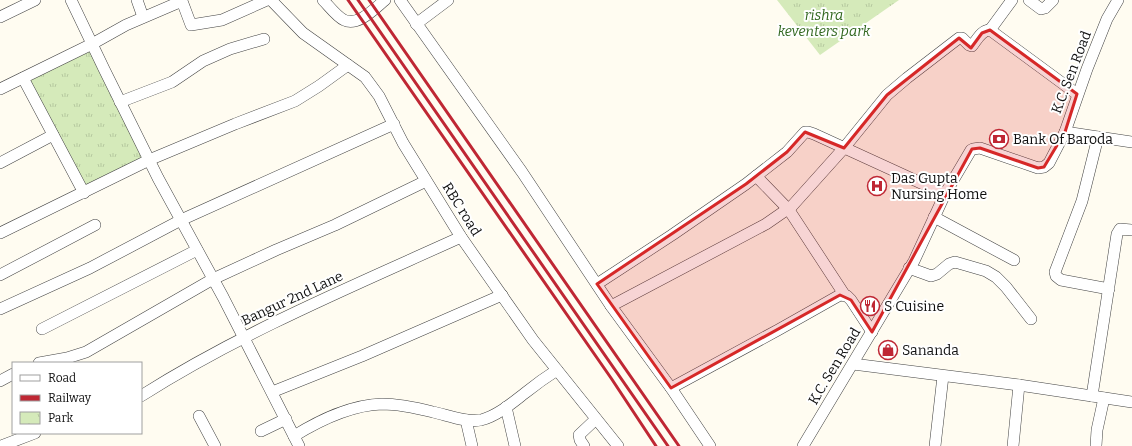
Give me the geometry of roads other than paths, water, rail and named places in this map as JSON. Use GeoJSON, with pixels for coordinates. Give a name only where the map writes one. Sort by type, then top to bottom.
{"type":"FeatureCollection","features":[{"type":"Feature","properties":{"kind":"street"},"geometry":{"type":"LineString","coordinates":[[0,17],[35,0]]}},
{"type":"Feature","properties":{"kind":"street"},"geometry":{"type":"LineString","coordinates":[[71,0],[120,102],[297,441],[329,417],[350,410],[381,404],[432,411],[466,420],[481,420],[490,417],[506,407],[557,370]]}},
{"type":"Feature","properties":{"kind":"street"},"geometry":{"type":"LineString","coordinates":[[136,0],[143,17]]}},
{"type":"Feature","properties":{"kind":"street"},"geometry":{"type":"LineString","coordinates":[[0,89],[92,44],[126,25],[182,1],[191,25],[222,20],[268,0]]}},
{"type":"Feature","properties":{"kind":"street","name":"RBC road"},"geometry":{"type":"LineString","coordinates":[[271,0],[303,33],[365,77],[379,96],[403,144],[461,237],[533,340],[618,446]]}},
{"type":"Feature","properties":{"kind":"street"},"geometry":{"type":"LineString","coordinates":[[323,0],[344,20],[353,22],[361,18],[385,0]]}},
{"type":"Feature","properties":{"kind":"street"},"geometry":{"type":"LineString","coordinates":[[400,0],[522,172],[611,306],[671,388],[710,446]]}},
{"type":"Feature","properties":{"kind":"street"},"geometry":{"type":"LineString","coordinates":[[416,24],[448,0]]}},
{"type":"Feature","properties":{"kind":"street"},"geometry":{"type":"LineString","coordinates":[[611,306],[766,224],[789,210],[844,148],[887,95],[957,39],[962,38],[968,45],[972,46],[984,31],[990,30],[1012,0]]}},
{"type":"Feature","properties":{"kind":"street"},"geometry":{"type":"LineString","coordinates":[[1028,0],[1041,9],[1046,8],[1053,0]]}},
{"type":"Feature","properties":{"kind":"street","name":"K.C. Sen Road"},"geometry":{"type":"LineString","coordinates":[[803,446],[909,268],[945,194],[973,149],[980,148],[1038,168],[1042,168],[1047,165],[1051,160],[1064,132],[1077,94],[1108,19],[1118,0]]}},
{"type":"Feature","properties":{"kind":"street"},"geometry":{"type":"LineString","coordinates":[[990,30],[1077,94]]}},
{"type":"Feature","properties":{"kind":"street"},"geometry":{"type":"LineString","coordinates":[[120,102],[172,82],[203,61],[230,49],[264,39]]}},
{"type":"Feature","properties":{"kind":"street"},"geometry":{"type":"LineString","coordinates":[[0,233],[150,160],[235,124],[295,101],[348,65]]}},
{"type":"Feature","properties":{"kind":"street"},"geometry":{"type":"LineString","coordinates":[[23,78],[84,193]]}},
{"type":"Feature","properties":{"kind":"street"},"geometry":{"type":"LineString","coordinates":[[0,310],[90,268],[181,220],[394,124]]}},
{"type":"Feature","properties":{"kind":"street"},"geometry":{"type":"LineString","coordinates":[[597,284],[672,235],[756,176],[787,152],[805,132],[808,132],[945,194]]}},
{"type":"Feature","properties":{"kind":"street"},"geometry":{"type":"LineString","coordinates":[[1064,132],[1132,142]]}},
{"type":"Feature","properties":{"kind":"street"},"geometry":{"type":"LineString","coordinates":[[0,164],[53,135]]}},
{"type":"Feature","properties":{"kind":"street"},"geometry":{"type":"LineString","coordinates":[[1098,137],[1082,200],[1055,272],[1056,276],[1061,280],[1109,289]]}},
{"type":"Feature","properties":{"kind":"street"},"geometry":{"type":"LineString","coordinates":[[756,176],[789,210],[844,294],[851,300],[872,332]]}},
{"type":"Feature","properties":{"kind":"street"},"geometry":{"type":"LineString","coordinates":[[45,362],[67,358],[86,352],[213,280],[276,250],[335,225],[426,181]]}},
{"type":"Feature","properties":{"kind":"street"},"geometry":{"type":"LineString","coordinates":[[934,217],[1014,260]]}},
{"type":"Feature","properties":{"kind":"street"},"geometry":{"type":"LineString","coordinates":[[0,274],[95,225]]}},
{"type":"Feature","properties":{"kind":"street"},"geometry":{"type":"LineString","coordinates":[[1092,396],[1118,232],[1120,229],[1132,230]]}},
{"type":"Feature","properties":{"kind":"street","name":"Bangur 2nd Lane"},"geometry":{"type":"LineString","coordinates":[[142,395],[172,376],[244,337],[461,237]]}},
{"type":"Feature","properties":{"kind":"street"},"geometry":{"type":"LineString","coordinates":[[42,329],[197,250]]}},
{"type":"Feature","properties":{"kind":"street"},"geometry":{"type":"LineString","coordinates":[[909,268],[931,276],[937,274],[949,264],[955,262],[986,271],[996,277],[1006,287],[1030,319]]}},
{"type":"Feature","properties":{"kind":"street"},"geometry":{"type":"LineString","coordinates":[[671,388],[835,297],[844,294]]}},
{"type":"Feature","properties":{"kind":"street"},"geometry":{"type":"LineString","coordinates":[[272,392],[362,356],[502,295]]}},
{"type":"Feature","properties":{"kind":"street"},"geometry":{"type":"LineString","coordinates":[[852,364],[1019,385],[1132,402]]}},
{"type":"Feature","properties":{"kind":"street"},"geometry":{"type":"LineString","coordinates":[[0,381],[12,375]]}},
{"type":"Feature","properties":{"kind":"street"},"geometry":{"type":"LineString","coordinates":[[935,446],[943,376]]}},
{"type":"Feature","properties":{"kind":"street"},"geometry":{"type":"LineString","coordinates":[[1013,446],[1019,385]]}},
{"type":"Feature","properties":{"kind":"street"},"geometry":{"type":"LineString","coordinates":[[1096,446],[1097,430],[1104,398]]}},
{"type":"Feature","properties":{"kind":"street"},"geometry":{"type":"LineString","coordinates":[[506,407],[515,446]]}},
{"type":"Feature","properties":{"kind":"street"},"geometry":{"type":"LineString","coordinates":[[199,416],[215,446]]}},
{"type":"Feature","properties":{"kind":"street"},"geometry":{"type":"LineString","coordinates":[[261,431],[286,419]]}},
{"type":"Feature","properties":{"kind":"street"},"geometry":{"type":"LineString","coordinates":[[584,446],[580,440],[579,434],[596,419]]}},
{"type":"Feature","properties":{"kind":"street"},"geometry":{"type":"LineString","coordinates":[[466,420],[472,446]]}},
{"type":"Feature","properties":{"kind":"street"},"geometry":{"type":"LineString","coordinates":[[1,446],[32,434]]}},
{"type":"Feature","properties":{"kind":"railway"},"geometry":{"type":"LineString","coordinates":[[348,0],[611,378],[656,446]]}},
{"type":"Feature","properties":{"kind":"railway"},"geometry":{"type":"LineString","coordinates":[[358,0],[668,446]]}},
{"type":"Feature","properties":{"kind":"railway"},"geometry":{"type":"LineString","coordinates":[[369,0],[679,446]]}},
{"type":"Feature","properties":{"kind":"place","name":"Bank Of Baroda"},"geometry":{"type":"Point","coordinates":[999,139]}},
{"type":"Feature","properties":{"kind":"place","name":"Das Gupta Nursing Home"},"geometry":{"type":"Point","coordinates":[877,186]}},
{"type":"Feature","properties":{"kind":"place","name":"S Cuisine"},"geometry":{"type":"Point","coordinates":[870,306]}},
{"type":"Feature","properties":{"kind":"place","name":"Sananda"},"geometry":{"type":"Point","coordinates":[888,350]}},
{"type":"Feature","properties":{"kind":"park label","name":"rishra keventers park"},"geometry":{"type":"Point","coordinates":[824,24]}}]}
